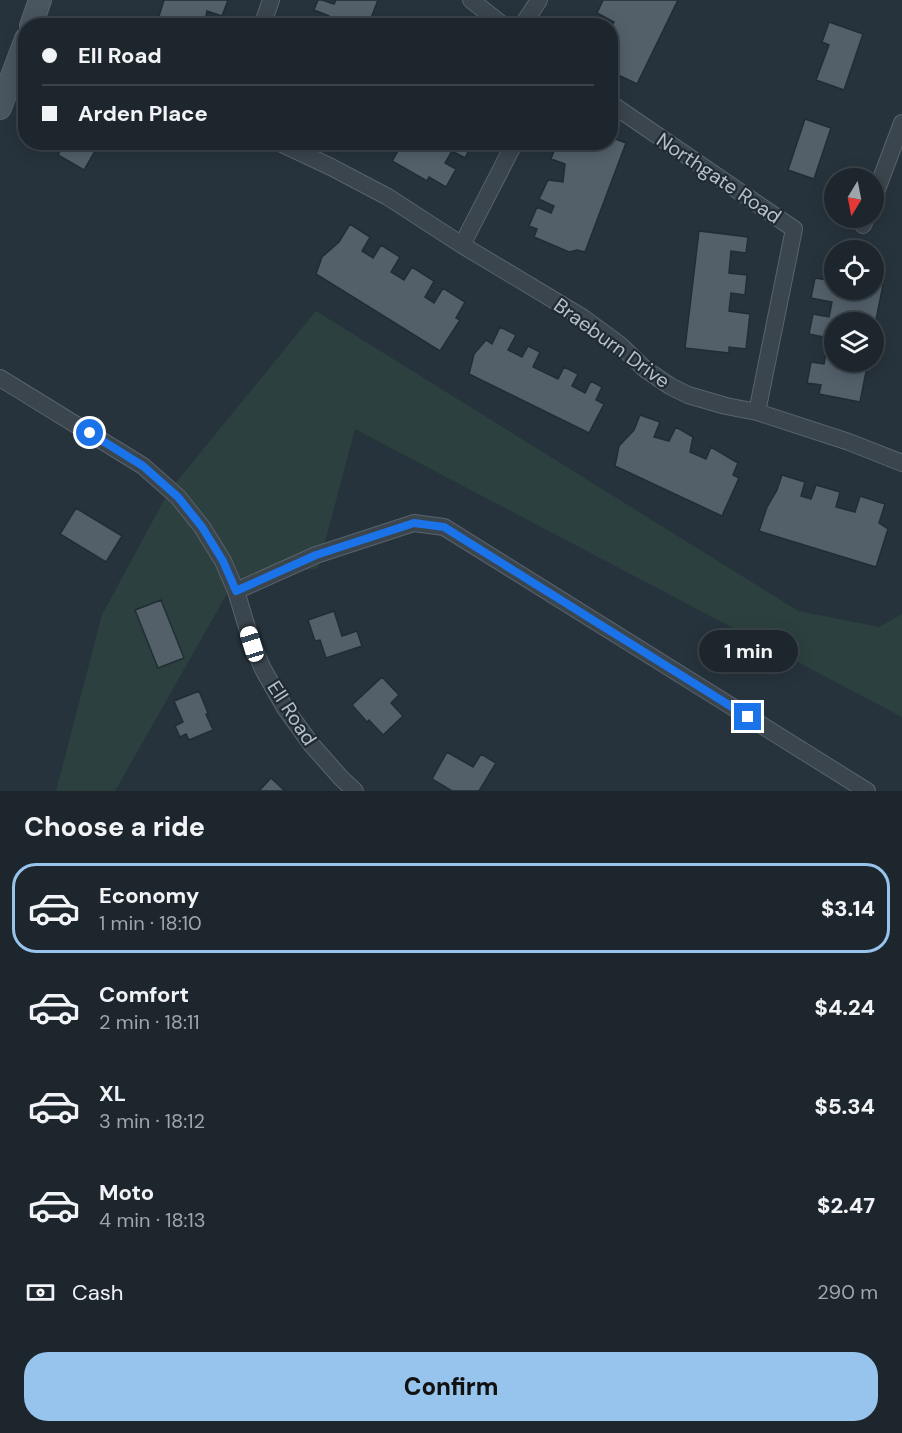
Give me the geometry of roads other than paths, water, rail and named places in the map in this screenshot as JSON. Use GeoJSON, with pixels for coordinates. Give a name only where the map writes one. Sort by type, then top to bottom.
{"type":"FeatureCollection","features":[{"type":"Feature","properties":{"kind":"street"},"geometry":{"type":"LineString","coordinates":[[34,18],[40,0]]}},
{"type":"Feature","properties":{"kind":"street"},"geometry":{"type":"LineString","coordinates":[[265,18],[271,0]]}},
{"type":"Feature","properties":{"kind":"street"},"geometry":{"type":"LineString","coordinates":[[471,0],[494,18]]}},
{"type":"Feature","properties":{"kind":"street"},"geometry":{"type":"LineString","coordinates":[[527,18],[539,0]]}},
{"type":"Feature","properties":{"kind":"street"},"geometry":{"type":"LineString","coordinates":[[0,108],[18,60]]}},
{"type":"Feature","properties":{"kind":"street","name":"Northgate Road"},"geometry":{"type":"LineString","coordinates":[[618,109],[794,229],[757,412]]}},
{"type":"Feature","properties":{"kind":"street"},"geometry":{"type":"LineString","coordinates":[[884,171],[902,123]]}},
{"type":"Feature","properties":{"kind":"street","name":"Braeburn Drive"},"geometry":{"type":"LineString","coordinates":[[296,150],[388,197],[582,317],[620,345],[645,369],[670,386],[688,395],[757,412],[849,442],[902,463]]}},
{"type":"Feature","properties":{"kind":"street"},"geometry":{"type":"LineString","coordinates":[[462,244],[511,150]]}},
{"type":"Feature","properties":{"kind":"street","name":"Ell Road"},"geometry":{"type":"LineString","coordinates":[[0,378],[143,466],[178,497],[202,527],[223,561],[236,591],[252,644],[285,708],[311,744],[355,791]]}},
{"type":"Feature","properties":{"kind":"street"},"geometry":{"type":"LineString","coordinates":[[236,591],[316,555],[414,523],[444,527],[867,791]]}}]}
